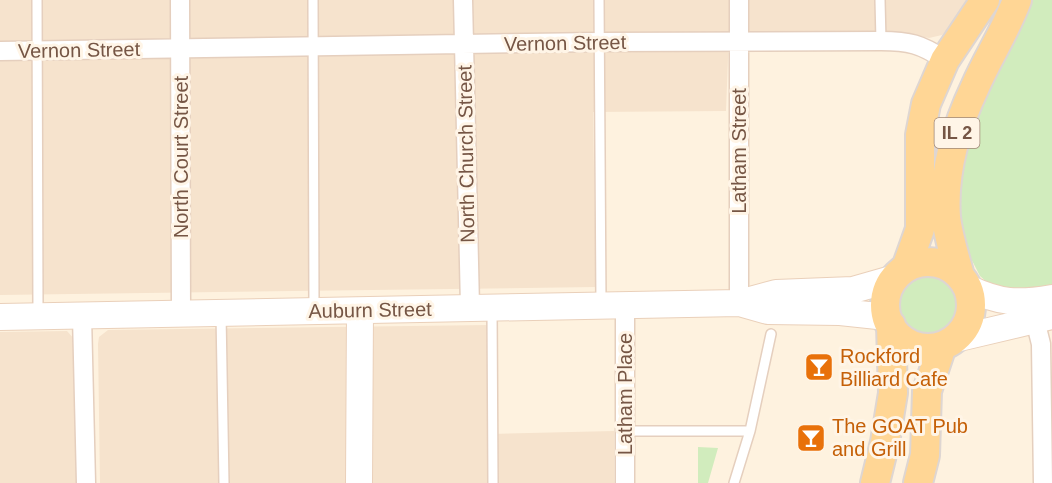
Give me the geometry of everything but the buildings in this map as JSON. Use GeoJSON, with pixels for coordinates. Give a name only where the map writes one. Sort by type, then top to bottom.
{"type":"FeatureCollection","features":[{"type":"Feature","properties":{"kind":"main road","name":"IL 2"},"geometry":{"type":"LineString","coordinates":[[901,273],[920,229],[920,135],[934,81],[945,60],[985,0]]}},
{"type":"Feature","properties":{"kind":"main road","name":"IL 2"},"geometry":{"type":"LineString","coordinates":[[964,282],[946,218],[953,149],[975,86],[997,47],[1017,0]]}},
{"type":"Feature","properties":{"kind":"main road"},"geometry":{"type":"LineString","coordinates":[[875,483],[893,393],[886,297],[901,273],[920,263],[934,263],[948,267],[964,282],[990,298],[1009,303],[1052,298]]}},
{"type":"Feature","properties":{"kind":"main road","name":"Auburn Street"},"geometry":{"type":"LineString","coordinates":[[0,317],[740,303],[776,293],[853,290],[901,273]]}},
{"type":"Feature","properties":{"kind":"main road"},"geometry":{"type":"LineString","coordinates":[[918,483],[925,455],[927,392],[949,343],[964,329],[970,316],[971,302],[964,282]]}},
{"type":"Feature","properties":{"kind":"main road","name":"Auburn Street"},"geometry":{"type":"LineString","coordinates":[[740,303],[768,311],[840,312],[889,321]]}},
{"type":"Feature","properties":{"kind":"main road"},"geometry":{"type":"LineString","coordinates":[[359,483],[360,310]]}},
{"type":"Feature","properties":{"kind":"main road"},"geometry":{"type":"LineString","coordinates":[[889,321],[902,340],[915,346],[929,348],[1044,318]]}},
{"type":"Feature","properties":{"kind":"street","name":"North Court Street"},"geometry":{"type":"LineString","coordinates":[[180,0],[181,314]]}},
{"type":"Feature","properties":{"kind":"street","name":"North Church Street"},"geometry":{"type":"LineString","coordinates":[[463,0],[463,44],[481,307]]}},
{"type":"Feature","properties":{"kind":"street","name":"Latham Street"},"geometry":{"type":"LineString","coordinates":[[739,0],[740,303]]}},
{"type":"Feature","properties":{"kind":"street","name":"Vernon Street"},"geometry":{"type":"LineString","coordinates":[[0,51],[599,42],[905,41],[921,45],[945,60]]}},
{"type":"Feature","properties":{"kind":"street","name":"Latham Place"},"geometry":{"type":"LineString","coordinates":[[613,305],[625,431],[625,483]]}},
{"type":"Feature","properties":{"kind":"street"},"geometry":{"type":"LineString","coordinates":[[82,316],[86,483]]}},
{"type":"Feature","properties":{"kind":"street"},"geometry":{"type":"LineString","coordinates":[[1043,483],[1041,344],[1044,318]]}},
{"type":"Feature","properties":{"kind":"lane"},"geometry":{"type":"LineString","coordinates":[[37,0],[38,316]]}},
{"type":"Feature","properties":{"kind":"lane"},"geometry":{"type":"LineString","coordinates":[[313,0],[314,311]]}},
{"type":"Feature","properties":{"kind":"lane"},"geometry":{"type":"LineString","coordinates":[[599,0],[599,42],[613,305]]}},
{"type":"Feature","properties":{"kind":"lane"},"geometry":{"type":"LineString","coordinates":[[880,0],[881,41]]}},
{"type":"Feature","properties":{"kind":"lane"},"geometry":{"type":"LineString","coordinates":[[481,307],[493,483]]}},
{"type":"Feature","properties":{"kind":"lane"},"geometry":{"type":"LineString","coordinates":[[221,314],[224,483]]}},
{"type":"Feature","properties":{"kind":"lane"},"geometry":{"type":"LineString","coordinates":[[734,483],[750,432],[771,334]]}},
{"type":"Feature","properties":{"kind":"lane"},"geometry":{"type":"LineString","coordinates":[[625,431],[750,432]]}},
{"type":"Feature","properties":{"kind":"shaded area"},"geometry":{"type":"Polygon","coordinates":[[[0,0],[975,0],[965,15],[942,35],[929,38],[901,32],[729,32],[726,111],[593,112],[596,287],[0,295],[0,0]]]}},
{"type":"Feature","properties":{"kind":"shaded area"},"geometry":{"type":"Polygon","coordinates":[[[489,325],[490,434],[614,431],[614,483],[100,483],[98,344],[99,337],[108,330],[489,325]]]}},
{"type":"Feature","properties":{"kind":"shaded area"},"geometry":{"type":"Polygon","coordinates":[[[67,331],[75,340],[78,483],[0,483],[0,332],[67,331]]]}},
{"type":"Feature","properties":{"kind":"green space"},"geometry":{"type":"Polygon","coordinates":[[[1028,0],[1052,0],[1052,286],[1017,291],[990,285],[980,276],[963,243],[958,199],[968,133],[1028,0]]]}},
{"type":"Feature","properties":{"kind":"green space"},"geometry":{"type":"Polygon","coordinates":[[[928,274],[940,276],[951,283],[958,294],[960,306],[958,318],[951,329],[940,336],[928,338],[916,336],[905,329],[898,318],[896,306],[898,294],[905,283],[916,276],[928,274]]]}},
{"type":"Feature","properties":{"kind":"green space"},"geometry":{"type":"Polygon","coordinates":[[[698,447],[718,448],[708,483],[698,483],[698,447]]]}},
{"type":"Feature","properties":{"kind":"place","name":"Rockford Billiard Cafe"},"geometry":{"type":"Point","coordinates":[819,367]}},
{"type":"Feature","properties":{"kind":"place","name":"The GOAT Pub and Grill"},"geometry":{"type":"Point","coordinates":[811,438]}}]}
